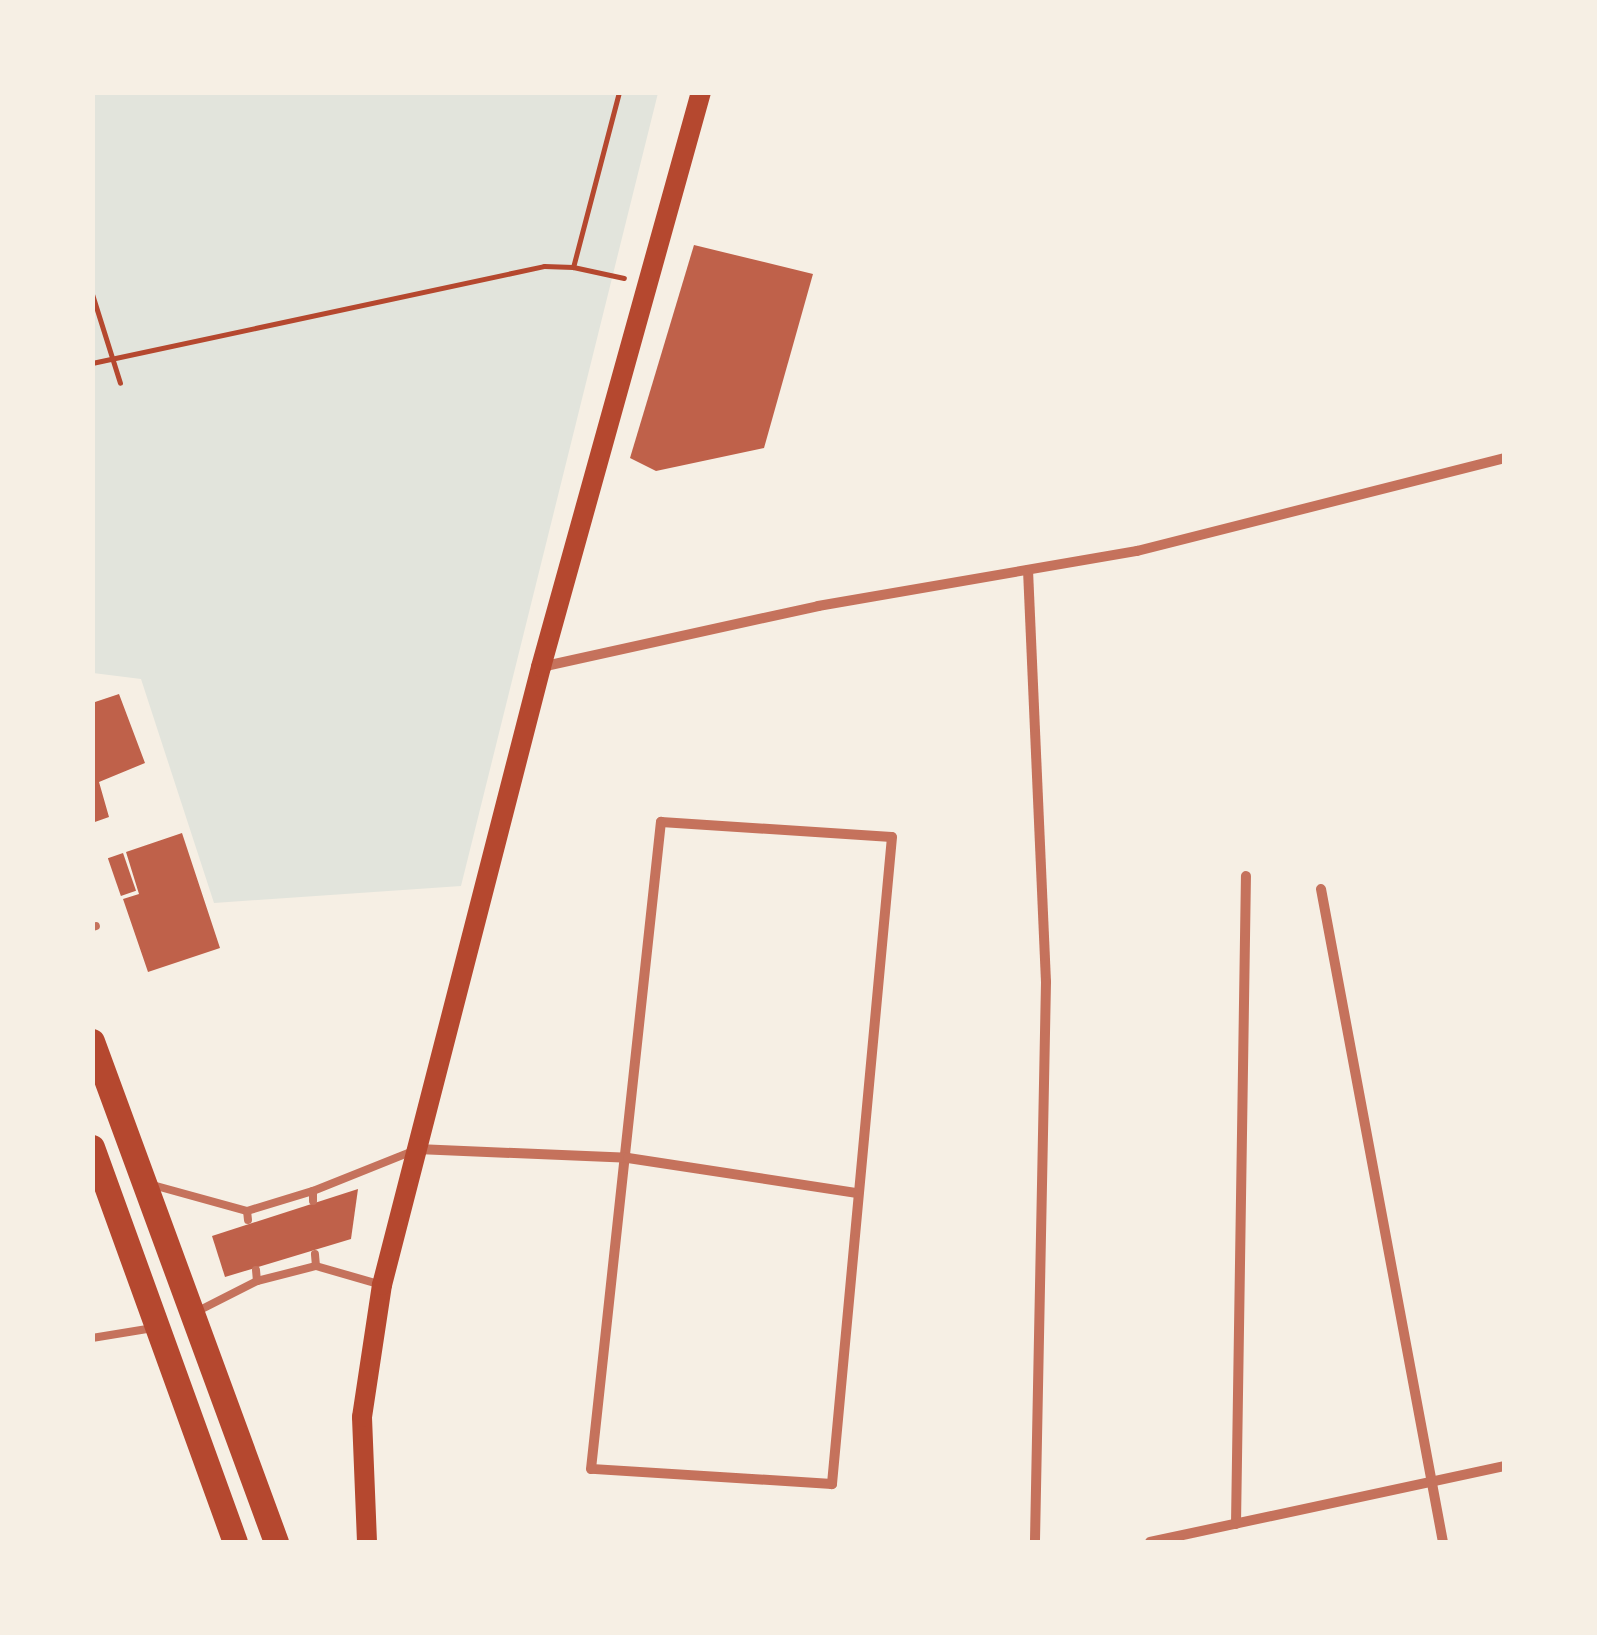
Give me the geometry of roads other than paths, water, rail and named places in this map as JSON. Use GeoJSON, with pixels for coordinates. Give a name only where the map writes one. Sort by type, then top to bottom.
{"type":"FeatureCollection","features":[{"type":"Feature","properties":{"kind":"highway"},"geometry":{"type":"LineString","coordinates":[[92,1041],[189,1316],[276,1542]]}},
{"type":"Feature","properties":{"kind":"highway"},"geometry":{"type":"LineString","coordinates":[[92,1147],[235,1542]]}},
{"type":"Feature","properties":{"kind":"main road"},"geometry":{"type":"LineString","coordinates":[[367,1542],[362,1417],[382,1285],[541,667],[650,288],[701,92]]}},
{"type":"Feature","properties":{"kind":"street"},"geometry":{"type":"LineString","coordinates":[[541,667],[818,606],[1137,551],[1504,458]]}},
{"type":"Feature","properties":{"kind":"street"},"geometry":{"type":"LineString","coordinates":[[1028,570],[1046,982],[1034,1542]]}},
{"type":"Feature","properties":{"kind":"street"},"geometry":{"type":"LineString","coordinates":[[661,822],[892,837],[832,1484],[591,1469],[628,1158],[661,822]]}},
{"type":"Feature","properties":{"kind":"street"},"geometry":{"type":"LineString","coordinates":[[1236,1524],[1246,876]]}},
{"type":"Feature","properties":{"kind":"street"},"geometry":{"type":"LineString","coordinates":[[1321,889],[1443,1542]]}},
{"type":"Feature","properties":{"kind":"street"},"geometry":{"type":"LineString","coordinates":[[417,1149],[628,1158],[857,1193]]}},
{"type":"Feature","properties":{"kind":"street"},"geometry":{"type":"LineString","coordinates":[[1150,1542],[1504,1466]]}},
{"type":"Feature","properties":{"kind":"lane"},"geometry":{"type":"LineString","coordinates":[[140,1181],[247,1215],[313,1196],[417,1149]]}},
{"type":"Feature","properties":{"kind":"lane"},"geometry":{"type":"LineString","coordinates":[[315,1254],[316,1266]]}},
{"type":"Feature","properties":{"kind":"lane"},"geometry":{"type":"LineString","coordinates":[[189,1316],[256,1275],[316,1266],[382,1285]]}},
{"type":"Feature","properties":{"kind":"lane"},"geometry":{"type":"LineString","coordinates":[[92,1338],[157,1328]]}}]}
